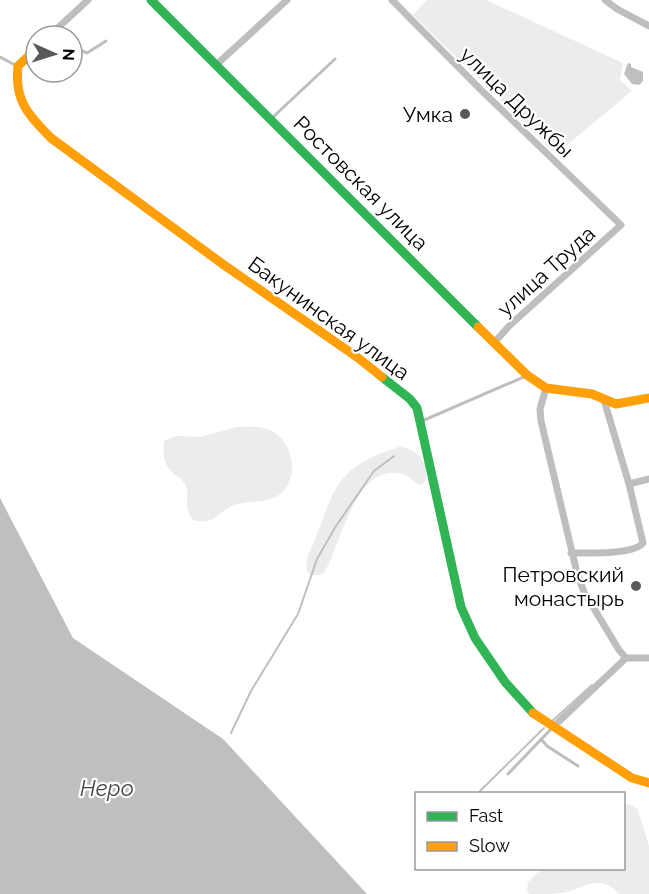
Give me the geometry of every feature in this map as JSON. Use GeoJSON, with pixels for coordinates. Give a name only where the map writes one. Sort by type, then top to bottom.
{"type":"FeatureCollection","features":[{"type":"Feature","properties":{"kind":"street"},"geometry":{"type":"LineString","coordinates":[[61,24],[88,0]]}},
{"type":"Feature","properties":{"kind":"street","name":"Ростовская улица"},"geometry":{"type":"LineString","coordinates":[[152,0],[494,343],[527,375],[546,388]]}},
{"type":"Feature","properties":{"kind":"street"},"geometry":{"type":"LineString","coordinates":[[216,65],[287,0]]}},
{"type":"Feature","properties":{"kind":"street","name":"улица Дружбы"},"geometry":{"type":"LineString","coordinates":[[392,0],[480,89],[621,225]]}},
{"type":"Feature","properties":{"kind":"street"},"geometry":{"type":"LineString","coordinates":[[605,0],[649,26]]}},
{"type":"Feature","properties":{"kind":"street"},"geometry":{"type":"LineString","coordinates":[[18,66],[24,60]]}},
{"type":"Feature","properties":{"kind":"street","name":"Бакунинская улица"},"geometry":{"type":"LineString","coordinates":[[18,66],[16,86],[18,96],[27,115],[51,138],[224,265],[357,357],[410,399],[417,408],[465,619],[475,638],[505,682],[530,711],[632,778],[649,783]]}},
{"type":"Feature","properties":{"kind":"street","name":"улица Труда"},"geometry":{"type":"LineString","coordinates":[[494,343],[509,326],[621,225]]}},
{"type":"Feature","properties":{"kind":"street"},"geometry":{"type":"LineString","coordinates":[[626,658],[611,639],[584,592],[572,553],[540,409],[546,388],[585,393],[622,404],[649,398]]}},
{"type":"Feature","properties":{"kind":"street"},"geometry":{"type":"LineString","coordinates":[[572,553],[600,553],[636,548],[642,545],[644,539],[604,400]]}},
{"type":"Feature","properties":{"kind":"street"},"geometry":{"type":"LineString","coordinates":[[629,484],[649,479]]}},
{"type":"Feature","properties":{"kind":"street"},"geometry":{"type":"LineString","coordinates":[[553,727],[626,658],[649,658]]}},
{"type":"Feature","properties":{"kind":"lane"},"geometry":{"type":"LineString","coordinates":[[84,52],[87,53],[106,41]]}},
{"type":"Feature","properties":{"kind":"lane"},"geometry":{"type":"LineString","coordinates":[[0,57],[18,66]]}},
{"type":"Feature","properties":{"kind":"lane"},"geometry":{"type":"LineString","coordinates":[[271,119],[335,59]]}},
{"type":"Feature","properties":{"kind":"lane"},"geometry":{"type":"LineString","coordinates":[[420,421],[527,375]]}},
{"type":"Feature","properties":{"kind":"lane"},"geometry":{"type":"LineString","coordinates":[[508,774],[553,727]]}},
{"type":"Feature","properties":{"kind":"lane"},"geometry":{"type":"LineString","coordinates":[[542,739],[547,746],[578,766]]}},
{"type":"Feature","properties":{"kind":"shaded area"},"geometry":{"type":"Polygon","coordinates":[[[427,0],[486,0],[623,63],[620,80],[632,91],[556,154],[413,15],[427,0]]]}},
{"type":"Feature","properties":{"kind":"shaded area"},"geometry":{"type":"Polygon","coordinates":[[[236,427],[264,428],[279,437],[285,444],[292,461],[290,480],[286,488],[274,498],[234,505],[211,520],[193,520],[188,510],[188,493],[185,484],[166,464],[164,441],[176,436],[201,437],[236,427]]]}},
{"type":"Feature","properties":{"kind":"shaded area"},"geometry":{"type":"Polygon","coordinates":[[[399,447],[412,450],[422,458],[426,470],[424,484],[420,485],[405,475],[388,473],[374,479],[362,491],[352,508],[324,573],[310,575],[306,568],[307,558],[336,489],[357,466],[399,447]]]}},
{"type":"Feature","properties":{"kind":"shaded area"},"geometry":{"type":"Polygon","coordinates":[[[625,803],[638,810],[649,846],[649,894],[619,894],[605,884],[592,883],[563,893],[529,894],[528,882],[540,870],[625,870],[625,803]]]}},
{"type":"Feature","properties":{"kind":"water"},"geometry":{"type":"Polygon","coordinates":[[[628,63],[631,67],[643,72],[643,81],[639,85],[632,84],[624,74],[628,63]]]}},
{"type":"Feature","properties":{"kind":"water","name":"Неро"},"geometry":{"type":"Polygon","coordinates":[[[0,498],[73,638],[223,739],[367,894],[0,894],[0,498]]]}},
{"type":"Feature","properties":{"kind":"waterway"},"geometry":{"type":"LineString","coordinates":[[231,733],[251,691],[298,614],[317,559],[336,526],[374,471],[394,456]]}},
{"type":"Feature","properties":{"kind":"waterway"},"geometry":{"type":"LineString","coordinates":[[552,721],[592,685]]}},
{"type":"Feature","properties":{"kind":"waterway"},"geometry":{"type":"LineString","coordinates":[[479,792],[544,728]]}},
{"type":"Feature","properties":{"kind":"traffic: fast"},"geometry":{"type":"LineString","coordinates":[[151,0],[478,327]]}},
{"type":"Feature","properties":{"kind":"traffic: fast"},"geometry":{"type":"LineString","coordinates":[[382,377],[410,399],[417,408],[461,607],[475,638],[505,682],[533,713]]}},
{"type":"Feature","properties":{"kind":"traffic: slow"},"geometry":{"type":"LineString","coordinates":[[24,60],[18,66],[17,78],[21,98],[29,114],[51,138],[382,377]]}},
{"type":"Feature","properties":{"kind":"traffic: slow"},"geometry":{"type":"LineString","coordinates":[[478,327],[527,375],[546,388],[592,394],[616,404],[649,398]]}},
{"type":"Feature","properties":{"kind":"traffic: slow"},"geometry":{"type":"LineString","coordinates":[[533,713],[632,778],[649,783]]}},
{"type":"Feature","properties":{"kind":"place","name":"Умка"},"geometry":{"type":"Point","coordinates":[465,114]}},
{"type":"Feature","properties":{"kind":"place","name":"Петровский монастырь"},"geometry":{"type":"Point","coordinates":[636,586]}}]}
